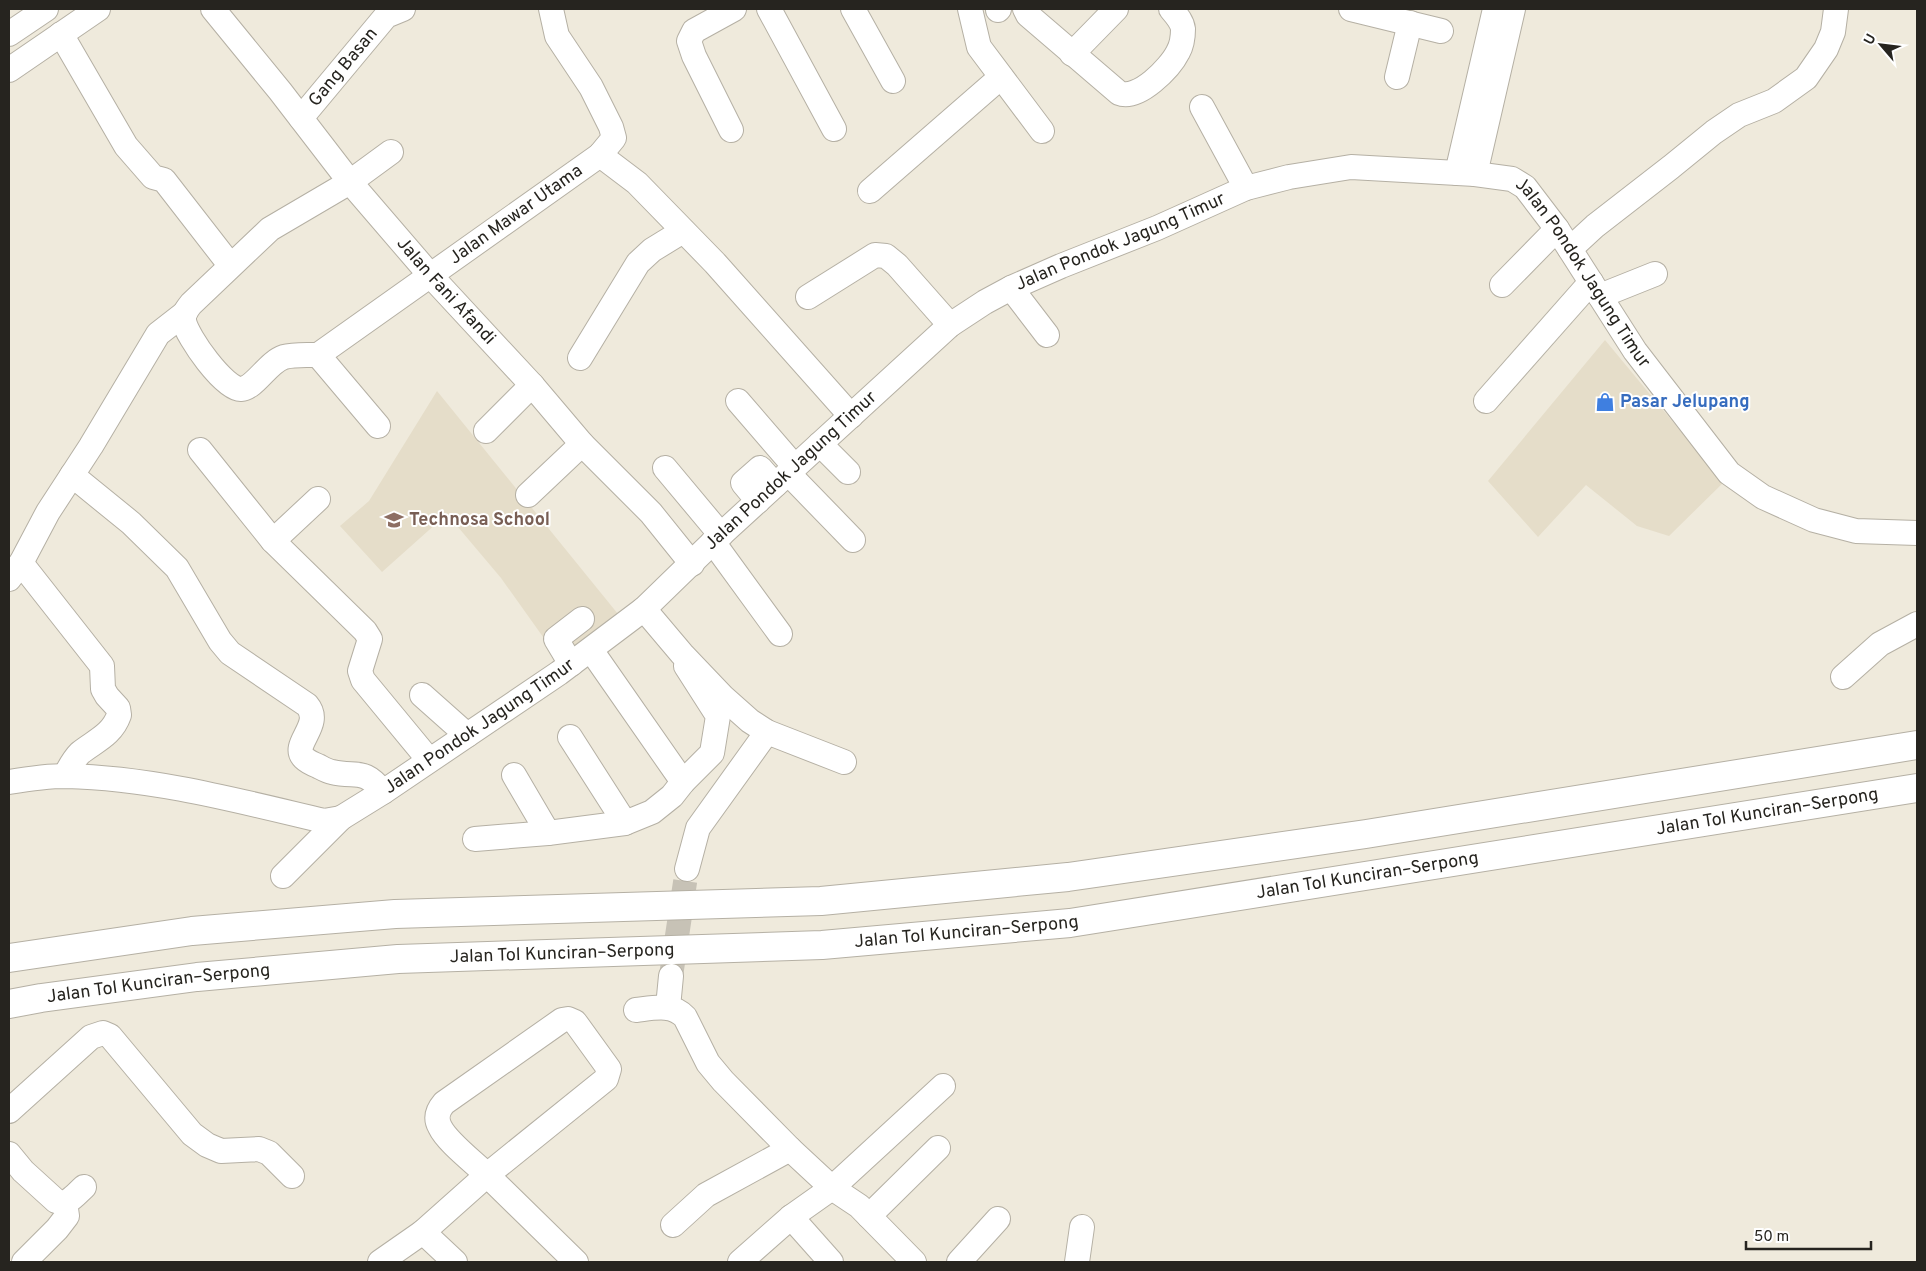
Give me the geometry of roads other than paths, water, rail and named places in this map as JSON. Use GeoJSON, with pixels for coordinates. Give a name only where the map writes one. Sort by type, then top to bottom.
{"type":"FeatureCollection","features":[{"type":"Feature","properties":{"kind":"highway"},"geometry":{"type":"LineString","coordinates":[[9,958],[192,931],[395,914],[821,901],[1068,877],[1376,832],[1917,745]]}},
{"type":"Feature","properties":{"kind":"highway","name":"Jalan Tol Kunciran–Serpong"},"geometry":{"type":"LineString","coordinates":[[9,1004],[197,977],[398,959],[822,945],[1070,923],[1917,788]]}},
{"type":"Feature","properties":{"kind":"street"},"geometry":{"type":"LineString","coordinates":[[9,34],[46,9]]}},
{"type":"Feature","properties":{"kind":"street"},"geometry":{"type":"LineString","coordinates":[[9,70],[98,9]]}},
{"type":"Feature","properties":{"kind":"street","name":"Jalan Fani Afandi"},"geometry":{"type":"LineString","coordinates":[[213,9],[350,182],[430,275],[532,385],[582,444],[651,513],[692,564]]}},
{"type":"Feature","properties":{"kind":"street","name":"Jalan Mawar Utama"},"geometry":{"type":"LineString","coordinates":[[318,355],[600,154],[614,138],[611,127],[591,87],[557,36],[551,9]]}},
{"type":"Feature","properties":{"kind":"street"},"geometry":{"type":"LineString","coordinates":[[731,130],[694,56],[689,41],[694,31],[734,9]]}},
{"type":"Feature","properties":{"kind":"street"},"geometry":{"type":"LineString","coordinates":[[769,9],[834,129]]}},
{"type":"Feature","properties":{"kind":"street"},"geometry":{"type":"LineString","coordinates":[[853,9],[893,81]]}},
{"type":"Feature","properties":{"kind":"street"},"geometry":{"type":"LineString","coordinates":[[970,9],[979,46],[1042,131]]}},
{"type":"Feature","properties":{"kind":"street"},"geometry":{"type":"LineString","coordinates":[[1024,9],[1028,15],[1072,54],[1125,96],[1140,92],[1166,69],[1178,52],[1183,27],[1171,9]]}},
{"type":"Feature","properties":{"kind":"street"},"geometry":{"type":"LineString","coordinates":[[1072,54],[1116,9]]}},
{"type":"Feature","properties":{"kind":"street"},"geometry":{"type":"LineString","coordinates":[[1466,173],[1495,9]]}},
{"type":"Feature","properties":{"kind":"street"},"geometry":{"type":"LineString","coordinates":[[1466,173],[1512,9]]}},
{"type":"Feature","properties":{"kind":"street"},"geometry":{"type":"LineString","coordinates":[[1570,249],[1594,226],[1714,132],[1739,115],[1774,101],[1806,78],[1826,49],[1832,32],[1836,9]]}},
{"type":"Feature","properties":{"kind":"street"},"geometry":{"type":"LineString","coordinates":[[1360,10],[1441,30]]}},
{"type":"Feature","properties":{"kind":"street","name":"Gang Basan"},"geometry":{"type":"LineString","coordinates":[[301,118],[395,13]]}},
{"type":"Feature","properties":{"kind":"street"},"geometry":{"type":"LineString","coordinates":[[1397,77],[1410,23]]}},
{"type":"Feature","properties":{"kind":"street"},"geometry":{"type":"LineString","coordinates":[[61,34],[126,146],[153,177],[164,180],[230,265]]}},
{"type":"Feature","properties":{"kind":"street"},"geometry":{"type":"LineString","coordinates":[[870,191],[1001,77]]}},
{"type":"Feature","properties":{"kind":"street"},"geometry":{"type":"LineString","coordinates":[[1202,107],[1246,188]]}},
{"type":"Feature","properties":{"kind":"street"},"geometry":{"type":"LineString","coordinates":[[65,776],[72,762],[111,732],[120,716],[118,708],[103,689],[102,666],[15,571],[48,512],[158,334],[185,313],[191,304],[230,265],[270,229],[350,182],[391,152]]}},
{"type":"Feature","properties":{"kind":"street"},"geometry":{"type":"LineString","coordinates":[[600,154],[637,183],[683,231],[764,316],[850,416]]}},
{"type":"Feature","properties":{"kind":"street","name":"Jalan Pondok Jagung Timur"},"geometry":{"type":"LineString","coordinates":[[283,876],[341,818],[383,792],[571,664],[644,609],[779,481],[950,325],[985,302],[1011,288],[1060,266],[1157,228],[1246,188],[1289,177],[1351,167],[1466,173],[1512,179],[1525,187],[1557,229],[1646,367],[1729,473],[1763,497],[1814,520],[1856,531],[1917,533]]}},
{"type":"Feature","properties":{"kind":"street"},"geometry":{"type":"LineString","coordinates":[[1502,285],[1557,229]]}},
{"type":"Feature","properties":{"kind":"street"},"geometry":{"type":"LineString","coordinates":[[580,358],[638,263],[652,250],[683,231]]}},
{"type":"Feature","properties":{"kind":"street"},"geometry":{"type":"LineString","coordinates":[[808,298],[875,254],[880,254],[886,256],[897,265],[950,325]]}},
{"type":"Feature","properties":{"kind":"street"},"geometry":{"type":"LineString","coordinates":[[1486,401],[1596,289],[1655,274]]}},
{"type":"Feature","properties":{"kind":"street"},"geometry":{"type":"LineString","coordinates":[[1011,288],[1047,336]]}},
{"type":"Feature","properties":{"kind":"street"},"geometry":{"type":"LineString","coordinates":[[185,313],[184,322],[197,346],[223,380],[233,388],[247,388],[273,363],[283,358],[318,355],[378,426]]}},
{"type":"Feature","properties":{"kind":"street"},"geometry":{"type":"LineString","coordinates":[[486,432],[532,385]]}},
{"type":"Feature","properties":{"kind":"street"},"geometry":{"type":"LineString","coordinates":[[738,402],[779,481],[853,540]]}},
{"type":"Feature","properties":{"kind":"street"},"geometry":{"type":"LineString","coordinates":[[528,495],[582,444]]}},
{"type":"Feature","properties":{"kind":"street"},"geometry":{"type":"LineString","coordinates":[[820,444],[848,472]]}},
{"type":"Feature","properties":{"kind":"street"},"geometry":{"type":"LineString","coordinates":[[200,450],[273,542],[365,631],[370,639],[360,671],[363,680],[429,760]]}},
{"type":"Feature","properties":{"kind":"street"},"geometry":{"type":"LineString","coordinates":[[665,468],[717,539],[780,634]]}},
{"type":"Feature","properties":{"kind":"street"},"geometry":{"type":"LineString","coordinates":[[72,474],[130,522],[177,568],[220,641],[230,653],[307,705],[312,711],[313,717],[301,746],[301,753],[304,759],[331,772],[355,774],[369,778],[376,782],[383,792]]}},
{"type":"Feature","properties":{"kind":"street"},"geometry":{"type":"LineString","coordinates":[[273,542],[318,499]]}},
{"type":"Feature","properties":{"kind":"street"},"geometry":{"type":"LineString","coordinates":[[644,609],[723,698],[750,721],[768,732],[844,762]]}},
{"type":"Feature","properties":{"kind":"street"},"geometry":{"type":"LineString","coordinates":[[571,664],[556,639],[582,619]]}},
{"type":"Feature","properties":{"kind":"street"},"geometry":{"type":"LineString","coordinates":[[1843,677],[1880,644],[1917,624]]}},
{"type":"Feature","properties":{"kind":"street"},"geometry":{"type":"LineString","coordinates":[[591,650],[683,782]]}},
{"type":"Feature","properties":{"kind":"street"},"geometry":{"type":"LineString","coordinates":[[475,839],[548,833],[625,823],[652,812],[672,796],[712,753],[718,716],[686,666]]}},
{"type":"Feature","properties":{"kind":"street"},"geometry":{"type":"LineString","coordinates":[[422,695],[467,735]]}},
{"type":"Feature","properties":{"kind":"street"},"geometry":{"type":"LineString","coordinates":[[687,869],[698,828],[768,732]]}},
{"type":"Feature","properties":{"kind":"street"},"geometry":{"type":"LineString","coordinates":[[570,737],[625,823]]}},
{"type":"Feature","properties":{"kind":"street"},"geometry":{"type":"LineString","coordinates":[[514,775],[548,833]]}},
{"type":"Feature","properties":{"kind":"street","name":"Jalan Pondok Jagung Timur"},"geometry":{"type":"LineString","coordinates":[[9,782],[65,776],[155,783],[212,794],[324,821],[341,818]]}},
{"type":"Feature","properties":{"kind":"street"},"geometry":{"type":"LineString","coordinates":[[668,1007],[671,976]]}},
{"type":"Feature","properties":{"kind":"street"},"geometry":{"type":"LineString","coordinates":[[636,1010],[668,1007],[680,1012],[685,1017],[712,1070],[790,1149],[832,1188],[859,1206],[914,1262]]}},
{"type":"Feature","properties":{"kind":"street"},"geometry":{"type":"LineString","coordinates":[[380,1262],[423,1232],[487,1175],[606,1079],[609,1069],[575,1022],[562,1020],[444,1103],[438,1110],[437,1118],[440,1128],[450,1140],[487,1175],[576,1262]]}},
{"type":"Feature","properties":{"kind":"street"},"geometry":{"type":"LineString","coordinates":[[9,1111],[91,1037],[103,1033],[110,1036],[192,1134],[206,1145],[221,1151],[259,1149],[269,1153],[292,1176]]}},
{"type":"Feature","properties":{"kind":"street"},"geometry":{"type":"LineString","coordinates":[[742,1262],[791,1217],[832,1188],[943,1086]]}},
{"type":"Feature","properties":{"kind":"street"},"geometry":{"type":"LineString","coordinates":[[869,1216],[938,1148]]}},
{"type":"Feature","properties":{"kind":"street"},"geometry":{"type":"LineString","coordinates":[[673,1225],[706,1195],[790,1149]]}},
{"type":"Feature","properties":{"kind":"street"},"geometry":{"type":"LineString","coordinates":[[9,1154],[23,1171],[56,1201],[62,1204],[66,1209],[67,1216],[57,1229],[24,1262]]}},
{"type":"Feature","properties":{"kind":"street"},"geometry":{"type":"LineString","coordinates":[[62,1204],[84,1188]]}},
{"type":"Feature","properties":{"kind":"street"},"geometry":{"type":"LineString","coordinates":[[791,1217],[831,1262]]}},
{"type":"Feature","properties":{"kind":"street"},"geometry":{"type":"LineString","coordinates":[[958,1262],[998,1219]]}},
{"type":"Feature","properties":{"kind":"street"},"geometry":{"type":"LineString","coordinates":[[1077,1262],[1082,1226]]}},
{"type":"Feature","properties":{"kind":"street"},"geometry":{"type":"LineString","coordinates":[[423,1232],[454,1262]]}},
{"type":"Feature","properties":{"kind":"tunnel"},"geometry":{"type":"LineString","coordinates":[[671,976],[687,869]]}},
{"type":"Feature","properties":{"kind":"place","name":"Pasar Jelupang"},"geometry":{"type":"Point","coordinates":[1605,402]}},
{"type":"Feature","properties":{"kind":"place","name":"Technosa School"},"geometry":{"type":"Point","coordinates":[394,520]}}]}
